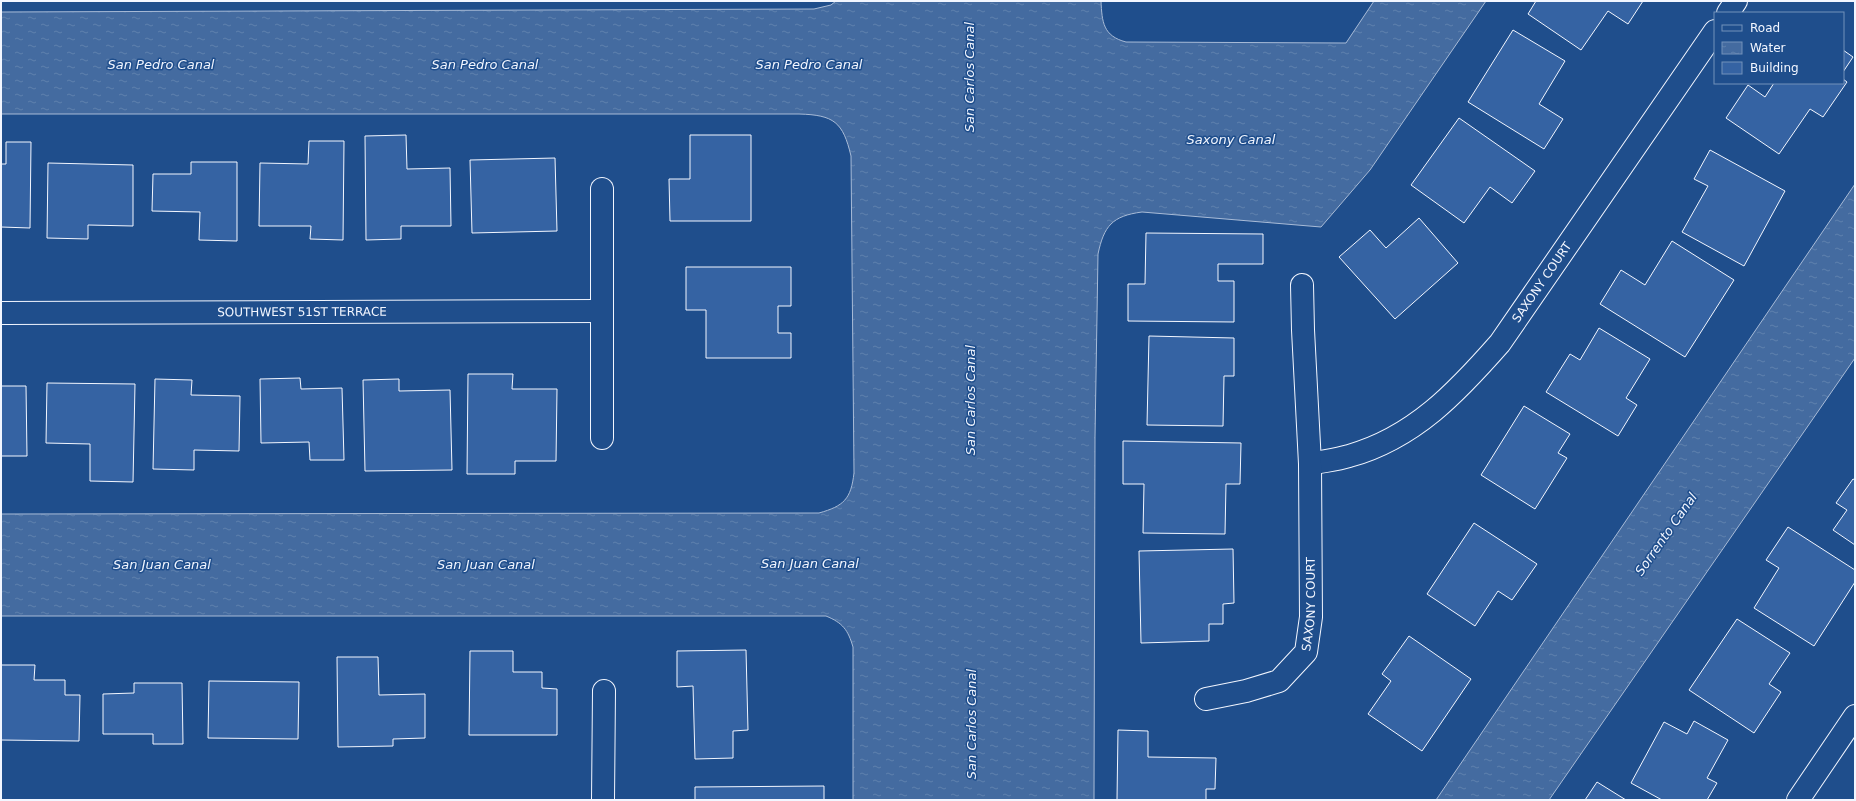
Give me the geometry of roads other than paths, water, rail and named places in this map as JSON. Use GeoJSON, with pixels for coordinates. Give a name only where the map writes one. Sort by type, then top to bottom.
{"type":"FeatureCollection","features":[{"type":"Feature","properties":{"kind":"street"},"geometry":{"type":"LineString","coordinates":[[1729,12],[1736,1]]}},
{"type":"Feature","properties":{"kind":"street","name":"SAXONY COURT"},"geometry":{"type":"LineString","coordinates":[[1310,464],[1350,456],[1387,441],[1422,421],[1448,400],[1500,343],[1714,33]]}},
{"type":"Feature","properties":{"kind":"street"},"geometry":{"type":"LineString","coordinates":[[602,189],[602,438]]}},
{"type":"Feature","properties":{"kind":"street","name":"SAXONY COURT"},"geometry":{"type":"LineString","coordinates":[[1206,699],[1246,691],[1279,681],[1306,652],[1311,617],[1310,464],[1302,285]]}},
{"type":"Feature","properties":{"kind":"street","name":"SOUTHWEST 51ST TERRACE"},"geometry":{"type":"LineString","coordinates":[[1,313],[602,312]]}},
{"type":"Feature","properties":{"kind":"street"},"geometry":{"type":"LineString","coordinates":[[603,800],[604,691]]}},
{"type":"Feature","properties":{"kind":"street"},"geometry":{"type":"LineString","coordinates":[[1798,800],[1855,716]]}},
{"type":"Feature","properties":{"kind":"water"},"geometry":{"type":"Polygon","coordinates":[[[836,1],[1101,1],[1103,22],[1108,32],[1118,39],[1126,42],[1346,43],[1374,1],[1486,1],[1370,170],[1321,227],[1142,212],[1123,216],[1116,220],[1111,224],[1103,236],[1098,254],[1095,437],[1094,800],[853,800],[853,647],[847,632],[841,624],[826,616],[1,616],[1,514],[819,513],[835,507],[845,500],[851,489],[854,473],[851,156],[848,144],[840,128],[829,119],[821,116],[799,114],[1,114],[1,12],[814,9],[831,5],[836,1]]]}},
{"type":"Feature","properties":{"kind":"water","name":"Sorrento Canal"},"geometry":{"type":"Polygon","coordinates":[[[1855,184],[1855,358],[1549,800],[1436,800],[1855,184]]]}},
{"type":"Feature","properties":{"kind":"water label","name":"San Pedro Canal"},"geometry":{"type":"Point","coordinates":[161,64]}},
{"type":"Feature","properties":{"kind":"water label","name":"San Pedro Canal"},"geometry":{"type":"Point","coordinates":[485,64]}},
{"type":"Feature","properties":{"kind":"water label","name":"San Pedro Canal"},"geometry":{"type":"Point","coordinates":[809,64]}},
{"type":"Feature","properties":{"kind":"water label","name":"San Carlos Canal"},"geometry":{"type":"Point","coordinates":[969,77]}},
{"type":"Feature","properties":{"kind":"water label","name":"Saxony Canal"},"geometry":{"type":"Point","coordinates":[1231,139]}},
{"type":"Feature","properties":{"kind":"water label","name":"San Carlos Canal"},"geometry":{"type":"Point","coordinates":[970,400]}},
{"type":"Feature","properties":{"kind":"water label","name":"San Juan Canal"},"geometry":{"type":"Point","coordinates":[810,563]}},
{"type":"Feature","properties":{"kind":"water label","name":"San Juan Canal"},"geometry":{"type":"Point","coordinates":[162,564]}},
{"type":"Feature","properties":{"kind":"water label","name":"San Juan Canal"},"geometry":{"type":"Point","coordinates":[486,564]}},
{"type":"Feature","properties":{"kind":"water label","name":"San Carlos Canal"},"geometry":{"type":"Point","coordinates":[971,724]}}]}
